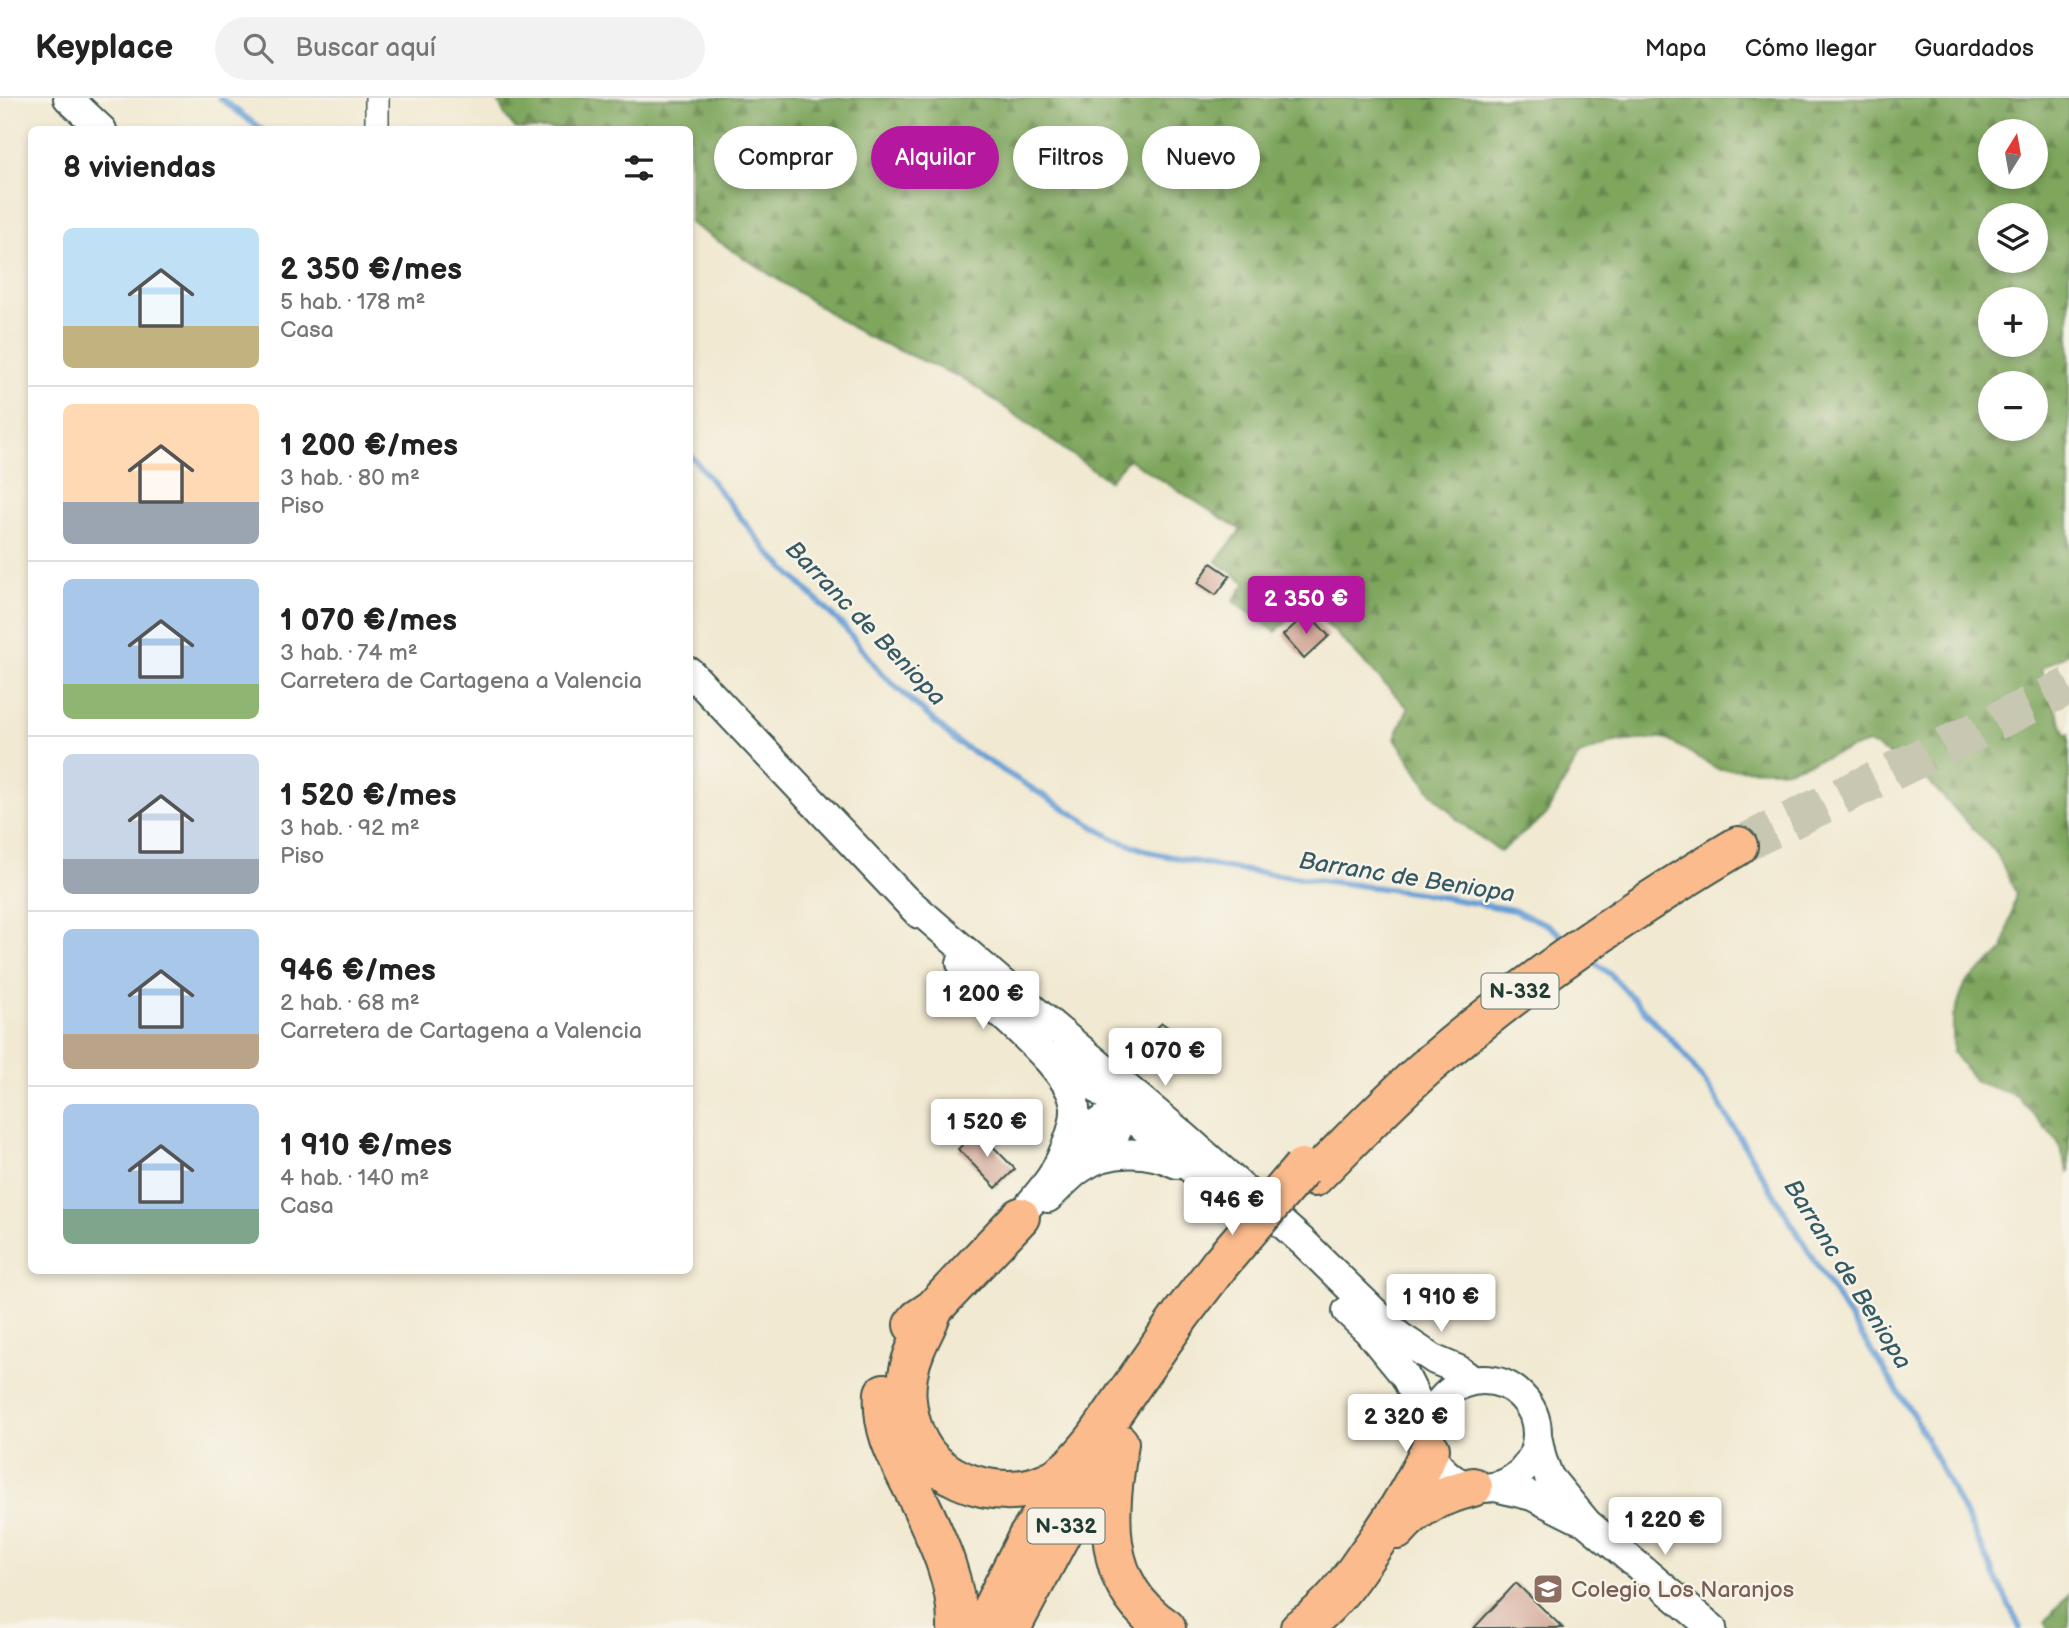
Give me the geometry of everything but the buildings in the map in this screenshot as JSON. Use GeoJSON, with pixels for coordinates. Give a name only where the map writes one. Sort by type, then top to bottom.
{"type":"FeatureCollection","features":[{"type":"Feature","properties":{"kind":"highway","name":"N-332"},"geometry":{"type":"LineString","coordinates":[[1012,1628],[1122,1425],[1226,1268],[1308,1172],[1381,1110],[1424,1060],[1525,968],[1583,928],[1615,922],[1738,846]]}},
{"type":"Feature","properties":{"kind":"highway"},"geometry":{"type":"LineString","coordinates":[[957,1628],[953,1585],[945,1560],[888,1436],[884,1396],[892,1359],[918,1319],[933,1309],[1020,1217]]}},
{"type":"Feature","properties":{"kind":"highway"},"geometry":{"type":"LineString","coordinates":[[933,1309],[914,1355],[907,1383],[906,1400],[911,1423],[929,1456],[955,1477],[976,1486],[1004,1491],[1047,1483],[1083,1453],[1181,1315],[1226,1268]]}},
{"type":"Feature","properties":{"kind":"highway"},"geometry":{"type":"LineString","coordinates":[[1122,1425],[1114,1475],[1110,1527],[1114,1557],[1123,1579],[1142,1609],[1166,1628]]}},
{"type":"Feature","properties":{"kind":"highway"},"geometry":{"type":"LineString","coordinates":[[1300,1628],[1331,1604],[1404,1503],[1415,1482],[1429,1437]]}},
{"type":"Feature","properties":{"kind":"highway"},"geometry":{"type":"LineString","coordinates":[[982,1628],[1027,1538],[1083,1453]]}},
{"type":"Feature","properties":{"kind":"highway"},"geometry":{"type":"LineString","coordinates":[[1326,1628],[1405,1520],[1425,1504],[1445,1495],[1484,1487]]}},
{"type":"Feature","properties":{"kind":"street"},"geometry":{"type":"LineString","coordinates":[[68,98],[98,126]]}},
{"type":"Feature","properties":{"kind":"street"},"geometry":{"type":"LineString","coordinates":[[377,98],[377,126]]}},
{"type":"Feature","properties":{"kind":"street"},"geometry":{"type":"LineString","coordinates":[[693,675],[908,901],[982,987],[1054,1053],[1125,1111],[1287,1253],[1368,1331],[1405,1376],[1429,1437],[1436,1463],[1446,1474],[1459,1483],[1532,1496],[1587,1523]]}},
{"type":"Feature","properties":{"kind":"street"},"geometry":{"type":"LineString","coordinates":[[908,901],[1184,1136],[1303,1242],[1399,1336],[1472,1380]]}},
{"type":"Feature","properties":{"kind":"street"},"geometry":{"type":"LineString","coordinates":[[982,987],[988,1002],[1063,1077],[1076,1109],[1071,1134],[1052,1177],[1020,1217]]}},
{"type":"Feature","properties":{"kind":"street"},"geometry":{"type":"LineString","coordinates":[[1014,993],[1023,1009],[1126,1101],[1115,1137],[1095,1160],[1081,1168],[1038,1208],[1020,1217]]}},
{"type":"Feature","properties":{"kind":"street"},"geometry":{"type":"LineString","coordinates":[[1060,1161],[1079,1139],[1100,1121],[1125,1111],[1140,1113],[1353,1301],[1382,1319]]}},
{"type":"Feature","properties":{"kind":"street"},"geometry":{"type":"LineString","coordinates":[[1095,1160],[1140,1153],[1160,1156],[1194,1172]]}},
{"type":"Feature","properties":{"kind":"street"},"geometry":{"type":"LineString","coordinates":[[1429,1437],[1434,1409],[1444,1395],[1457,1386],[1472,1380],[1489,1379],[1518,1392],[1529,1405],[1536,1420],[1542,1459],[1549,1478],[1587,1523],[1713,1628]]}},
{"type":"Feature","properties":{"kind":"street"},"geometry":{"type":"LineString","coordinates":[[1484,1487],[1511,1480],[1525,1469],[1534,1454],[1537,1436]]}},
{"type":"Feature","properties":{"kind":"green space"},"geometry":{"type":"Polygon","coordinates":[[[497,98],[2069,98],[2069,653],[2041,669],[2066,735],[2069,734],[2069,1174],[2058,1142],[2017,1096],[1976,1082],[1953,1053],[1953,1017],[1966,982],[2003,951],[2016,893],[1997,854],[1920,772],[1868,743],[1787,770],[1718,769],[1665,738],[1615,742],[1579,755],[1546,815],[1500,852],[1460,822],[1430,791],[1395,738],[1408,708],[1306,602],[1276,632],[1233,601],[1246,583],[1216,561],[1241,530],[1128,459],[1109,481],[966,380],[864,335],[693,225],[693,126],[513,126],[505,116],[497,98]]]}},
{"type":"Feature","properties":{"kind":"green space"},"geometry":{"type":"Polygon","coordinates":[[[2069,1594],[2069,1628],[2047,1628],[2045,1622],[2069,1594]]]}},
{"type":"Feature","properties":{"kind":"waterway","name":"Barranc de Beniopa"},"geometry":{"type":"LineString","coordinates":[[220,98],[257,126]]}},
{"type":"Feature","properties":{"kind":"waterway","name":"Barranc de Beniopa"},"geometry":{"type":"LineString","coordinates":[[693,458],[769,553],[845,628],[881,673],[957,742],[1114,839],[1153,853],[1232,869],[1419,893],[1513,910],[1548,925],[1568,941]]}},
{"type":"Feature","properties":{"kind":"waterway","name":"Barranc de Beniopa"},"geometry":{"type":"LineString","coordinates":[[1587,956],[1611,975],[1681,1050],[1712,1092],[1837,1298],[1914,1416],[2020,1628]]}},
{"type":"Feature","properties":{"kind":"tunnel"},"geometry":{"type":"LineString","coordinates":[[1738,846],[2069,686]]}},
{"type":"Feature","properties":{"kind":"place","name":"Colegio Los Naranjos"},"geometry":{"type":"Point","coordinates":[1548,1589]}}]}
